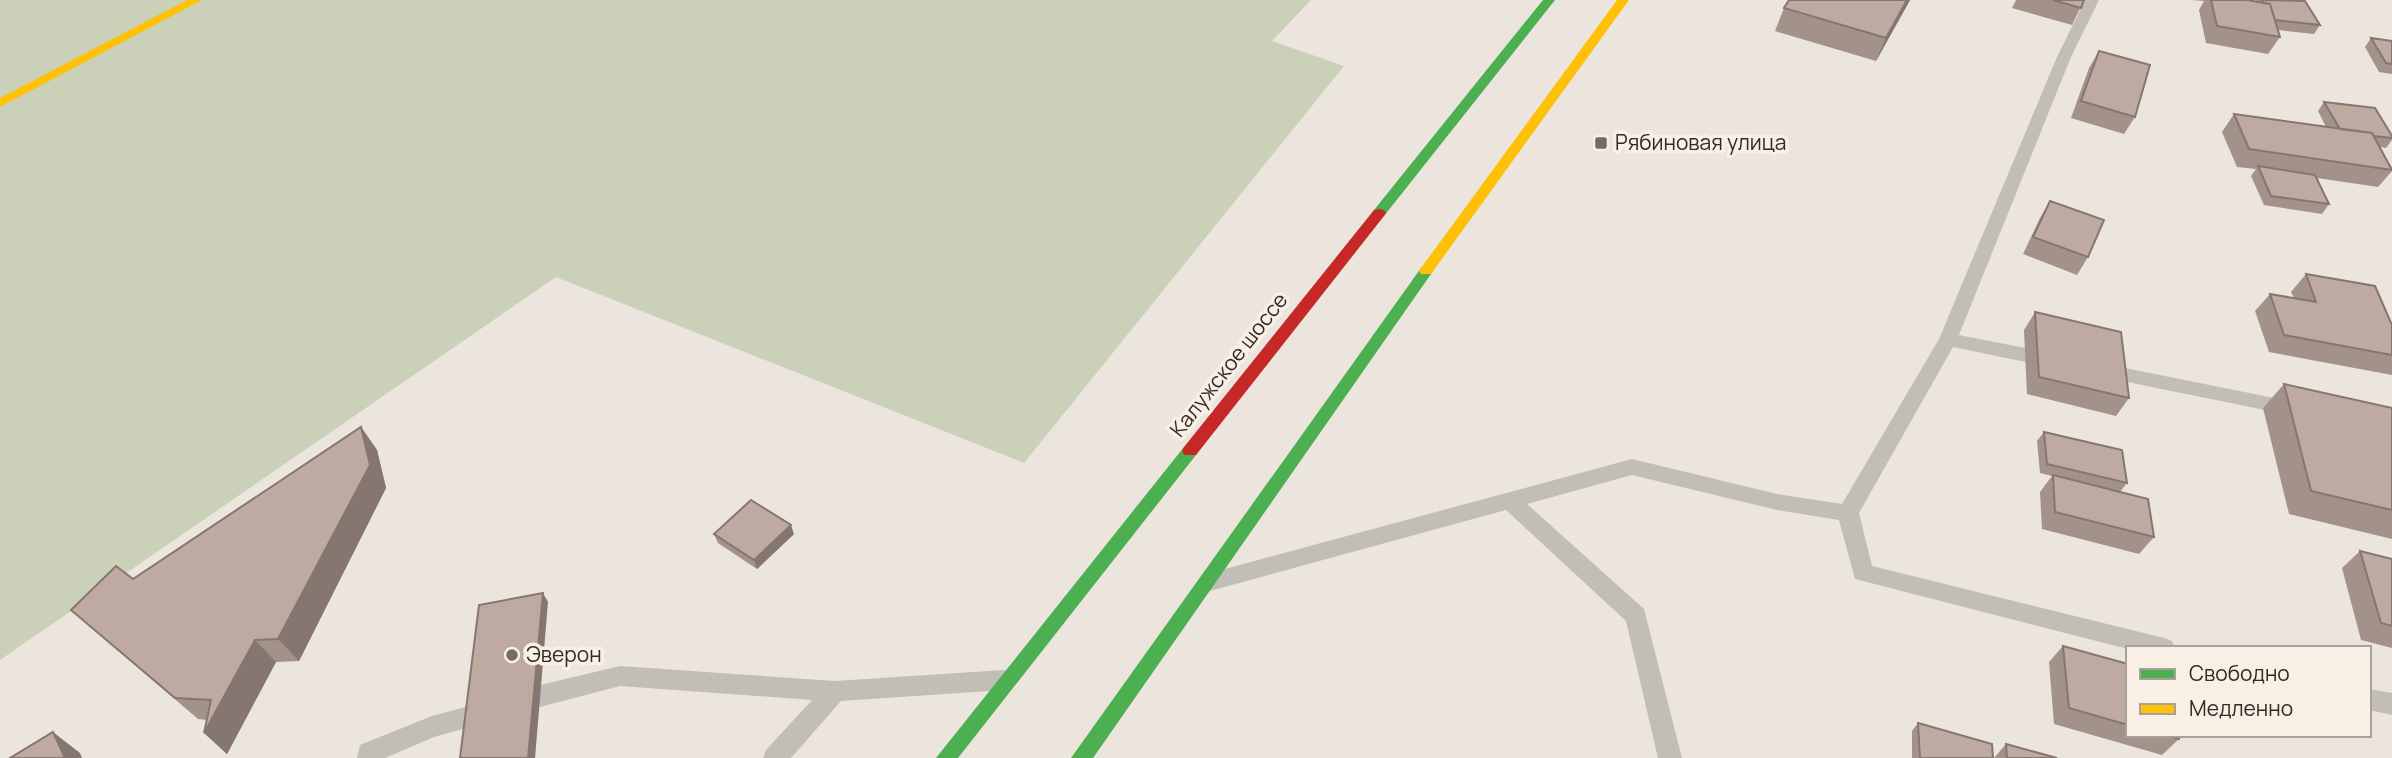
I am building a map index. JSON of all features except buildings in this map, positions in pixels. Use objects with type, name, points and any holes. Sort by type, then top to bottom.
[{"type":"main road","points":[[0,103],[196,0]]},
{"type":"main road","name":"Калужское шоссе","points":[[946,758],[1549,0]]},
{"type":"main road","points":[[1081,758],[1516,143],[1623,0]]},
{"type":"lane","points":[[2092,0],[2064,57],[1948,339],[1849,513],[1863,573],[2156,646]]},
{"type":"lane","points":[[1948,339],[2311,412]]},
{"type":"lane","points":[[1205,583],[1632,467],[1777,502],[1849,513]]},
{"type":"lane","points":[[1510,501],[1636,616],[1670,758]]},
{"type":"lane","points":[[540,696],[620,677],[835,691],[1008,679]]},
{"type":"lane","points":[[775,758],[835,691]]},
{"type":"lane","points":[[2371,699],[2392,704]]},
{"type":"lane","points":[[369,758],[369,753],[406,738],[473,716]]},
{"type":"green space","points":[[0,0],[1311,0],[1272,41],[1344,66],[1024,463],[556,277],[0,660]]},
{"type":"traffic: fast","points":[[1379,213],[1549,0]]},
{"type":"traffic: fast","points":[[1081,758],[1426,271]]},
{"type":"traffic: fast","points":[[946,758],[1190,451]]},
{"type":"traffic: slow","points":[[0,103],[196,0]]},
{"type":"traffic: slow","points":[[1426,271],[1623,0]]},
{"type":"traffic: jam","points":[[1190,451],[1379,213]]},
{"type":"place","name":"Рябиновая улица","points":[[1601,143]]},
{"type":"place","name":"Эверон","points":[[512,655]]}]
